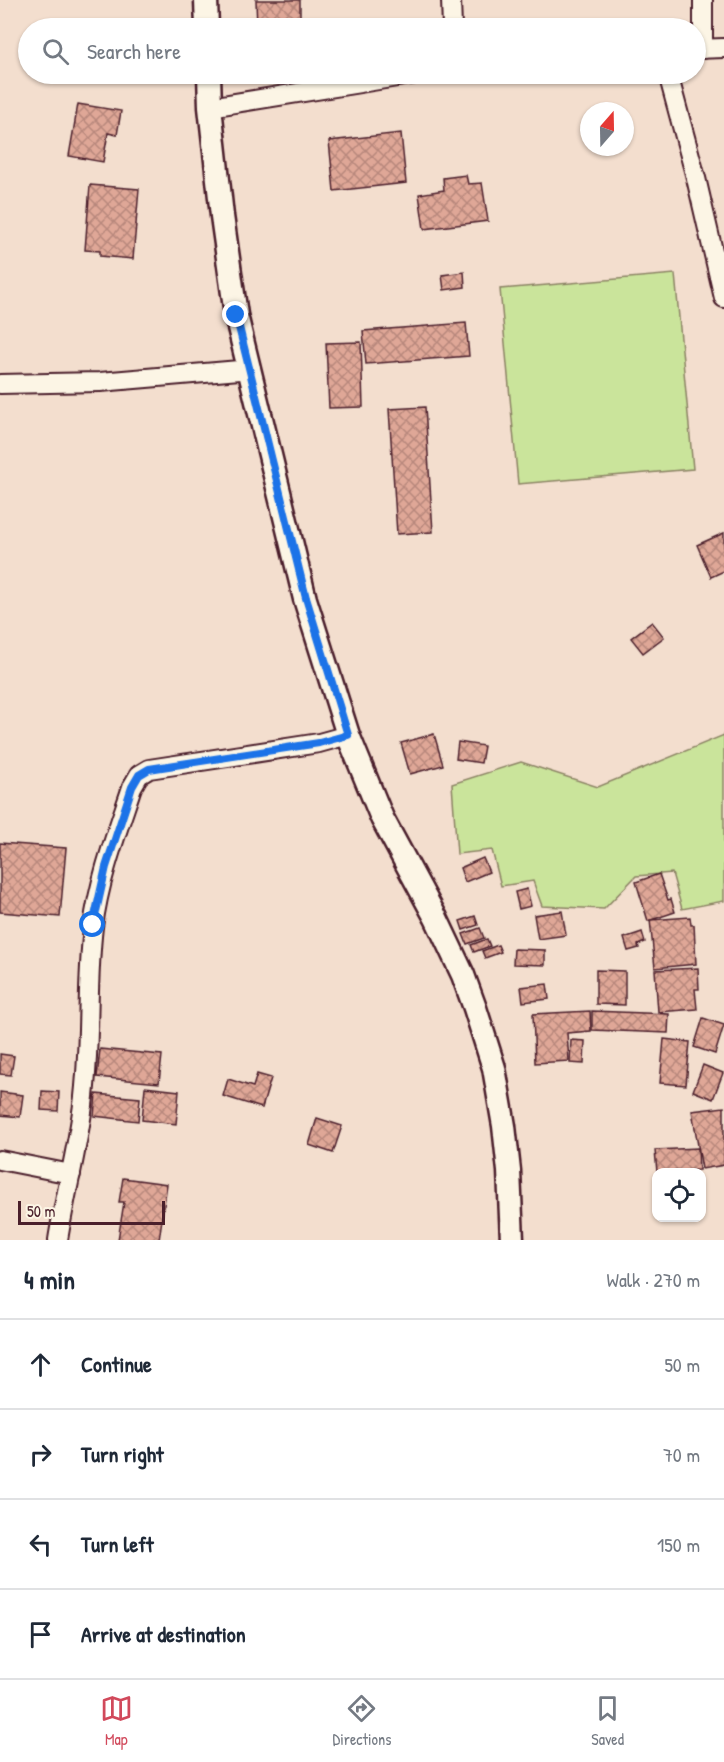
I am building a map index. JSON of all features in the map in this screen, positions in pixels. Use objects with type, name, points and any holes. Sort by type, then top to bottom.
[{"type":"street","points":[[206,0],[207,18]]},
{"type":"street","points":[[451,0],[452,18]]},
{"type":"street","points":[[702,18],[703,0]]},
{"type":"street","points":[[706,49],[724,48]]},
{"type":"street","points":[[209,84],[222,216],[236,315],[306,598],[348,735],[382,818],[436,918],[463,975],[475,1008],[494,1068],[504,1126],[509,1171],[512,1240]]},
{"type":"street","points":[[210,106],[352,84]]},
{"type":"street","points":[[671,84],[696,178],[724,298]]},
{"type":"street","points":[[0,384],[100,382],[251,369]]},
{"type":"street","points":[[58,1240],[83,1105],[89,1034],[89,972],[93,925],[106,867],[132,787],[139,775],[149,769],[310,745],[348,735]]},
{"type":"street","points":[[0,1160],[71,1174]]},
{"type":"green space","points":[[675,274],[693,469],[518,484],[500,289]]},
{"type":"green space","points":[[724,735],[724,901],[682,909],[672,873],[636,876],[604,909],[542,906],[533,881],[501,886],[492,850],[457,854],[452,784],[521,762],[598,787]]},
{"type":"building","points":[[256,0],[300,0],[300,18],[257,18]]},
{"type":"building","points":[[78,104],[121,111],[117,135],[108,133],[103,162],[69,156]]},
{"type":"building","points":[[401,133],[406,183],[334,191],[329,141]]},
{"type":"building","points":[[466,175],[468,184],[482,183],[488,221],[424,229],[419,194],[444,190],[443,178]]},
{"type":"building","points":[[90,185],[139,189],[133,259],[100,256],[100,251],[85,250]]},
{"type":"building","points":[[464,272],[465,287],[444,290],[442,275]]},
{"type":"building","points":[[466,323],[469,356],[366,364],[363,331]]},
{"type":"building","points":[[361,342],[363,407],[329,408],[326,343]]},
{"type":"building","points":[[425,407],[433,532],[397,534],[389,409]]},
{"type":"building","points":[[724,533],[724,571],[711,577],[697,545]]},
{"type":"building","points":[[652,622],[664,637],[643,653],[631,638]]},
{"type":"building","points":[[434,734],[443,765],[410,774],[401,743]]},
{"type":"building","points":[[458,742],[484,746],[481,763],[456,759]]},
{"type":"building","points":[[0,843],[66,848],[60,917],[0,912]]},
{"type":"building","points":[[483,858],[489,872],[465,882],[460,868]]},
{"type":"building","points":[[659,874],[675,912],[648,921],[636,882]]},
{"type":"building","points":[[527,889],[531,906],[519,909],[515,892]]},
{"type":"building","points":[[562,911],[566,935],[538,939],[534,915]]},
{"type":"building","points":[[475,916],[478,925],[463,930],[460,921]]},
{"type":"building","points":[[690,917],[691,925],[694,925],[696,964],[655,968],[650,920]]},
{"type":"building","points":[[480,928],[484,938],[467,944],[463,934]]},
{"type":"building","points":[[642,932],[645,942],[638,945],[639,948],[628,951],[624,938]]},
{"type":"building","points":[[487,939],[490,946],[474,952],[471,945]]},
{"type":"building","points":[[498,945],[501,952],[485,958],[482,951]]},
{"type":"building","points":[[514,949],[545,950],[545,965],[513,964]]},
{"type":"building","points":[[698,968],[699,989],[695,989],[697,1009],[658,1012],[655,970]]},
{"type":"building","points":[[596,970],[625,971],[625,1005],[596,1004]]},
{"type":"building","points":[[547,984],[549,999],[523,1002],[521,987]]},
{"type":"building","points":[[590,1011],[591,1031],[567,1033],[569,1061],[535,1063],[533,1014]]},
{"type":"building","points":[[592,1011],[669,1014],[668,1033],[592,1030]]},
{"type":"building","points":[[703,1018],[724,1025],[715,1054],[694,1047]]},
{"type":"building","points":[[664,1039],[690,1042],[686,1085],[660,1083]]},
{"type":"building","points":[[571,1040],[585,1041],[584,1064],[570,1063]]},
{"type":"building","points":[[100,1049],[162,1055],[159,1083],[97,1077]]},
{"type":"building","points":[[0,1054],[14,1056],[11,1075],[0,1074]]},
{"type":"building","points":[[703,1065],[723,1073],[713,1099],[693,1091]]},
{"type":"building","points":[[257,1074],[271,1078],[262,1108],[223,1096],[228,1079],[253,1087]]},
{"type":"building","points":[[145,1087],[179,1091],[176,1124],[142,1120]]},
{"type":"building","points":[[42,1091],[59,1092],[58,1111],[41,1110]]},
{"type":"building","points":[[0,1092],[23,1095],[20,1117],[0,1115]]},
{"type":"building","points":[[96,1094],[140,1098],[138,1121],[94,1116]]},
{"type":"building","points":[[724,1107],[724,1165],[702,1168],[692,1111]]},
{"type":"building","points":[[317,1118],[342,1126],[333,1153],[309,1145]]},
{"type":"building","points":[[698,1148],[699,1168],[657,1168],[655,1150]]},
{"type":"building","points":[[123,1178],[167,1184],[159,1240],[118,1240],[124,1202],[119,1202]]},
{"type":"route","points":[[93,925],[106,867],[132,787],[139,775],[149,769],[319,743],[348,735],[306,598],[236,315]]}]
